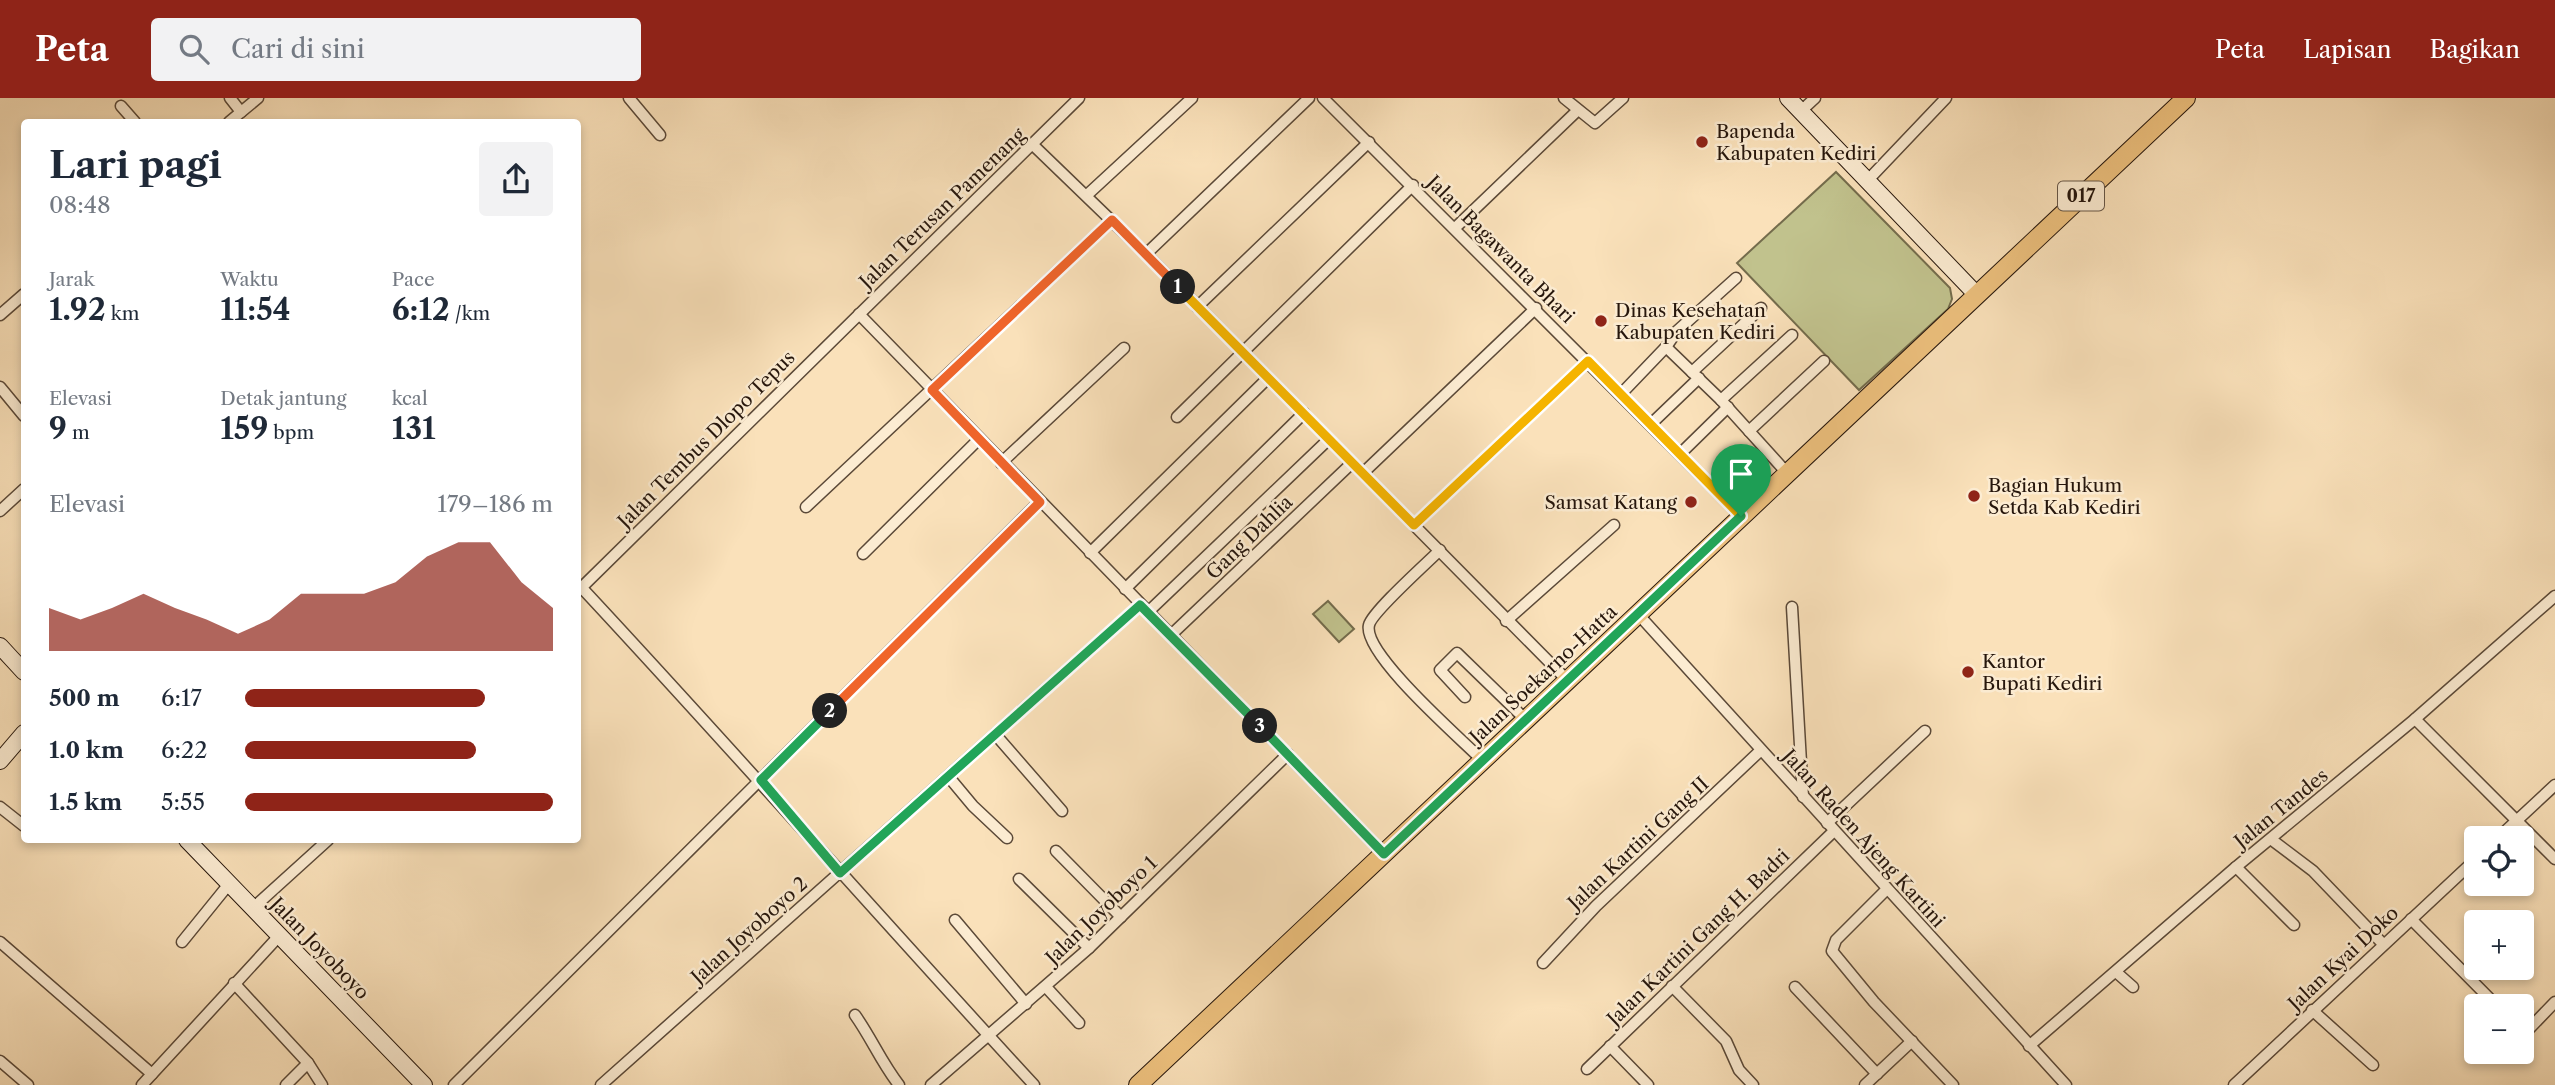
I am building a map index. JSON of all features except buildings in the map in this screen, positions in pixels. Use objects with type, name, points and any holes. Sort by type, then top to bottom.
[{"type":"main road","points":[[1788,98],[1976,294]]},
{"type":"main road","name":"017","points":[[1976,294],[2186,98]]},
{"type":"main road","name":"Jalan Soekarno-Hatta","points":[[1138,1085],[1976,294]]},
{"type":"main road","points":[[0,646],[21,669]]},
{"type":"main road","points":[[0,761],[21,736]]},
{"type":"main road","name":"Jalan Joyoboyo","points":[[190,843],[424,1085]]},
{"type":"street","points":[[230,98],[241,112]]},
{"type":"street","points":[[233,119],[258,98]]},
{"type":"street","points":[[629,98],[660,135]]},
{"type":"street","name":"Jalan Terusan Pamenang","points":[[859,314],[1079,98]]},
{"type":"street","points":[[1087,195],[1192,98]]},
{"type":"street","points":[[1146,254],[1309,98]]},
{"type":"street","name":"Jalan Bagawanta Bhari","points":[[1323,98],[1413,185],[1741,516]]},
{"type":"street","points":[[1564,98],[1595,123],[1623,98]]},
{"type":"street","points":[[1801,111],[1815,98]]},
{"type":"street","points":[[1868,180],[1946,98]]},
{"type":"street","points":[[121,106],[132,119]]},
{"type":"street","points":[[1455,228],[1577,111]]},
{"type":"street","points":[[1197,307],[1369,142]]},
{"type":"street","points":[[1032,144],[1146,254],[1567,680]]},
{"type":"street","points":[[1177,417],[1413,185]]},
{"type":"street","points":[[806,507],[1112,220]]},
{"type":"street","points":[[1621,394],[1666,347],[1677,331],[1736,278]]},
{"type":"street","points":[[0,315],[21,297]]},
{"type":"street","points":[[1363,474],[1536,308]]},
{"type":"street","points":[[1651,424],[1761,308]]},
{"type":"street","points":[[859,314],[1384,854]]},
{"type":"street","name":"Jalan Tembus Dlopo Tepus","points":[[581,588],[859,314]]},
{"type":"street","points":[[1680,454],[1724,404],[1792,335]]},
{"type":"street","points":[[1666,347],[1724,404],[1787,473]]},
{"type":"street","points":[[1001,463],[1124,348]]},
{"type":"street","points":[[1414,525],[1588,361]]},
{"type":"street","points":[[1749,431],[1824,361]]},
{"type":"street","points":[[1090,553],[1268,377]]},
{"type":"street","points":[[0,387],[21,412]]},
{"type":"street","points":[[1125,589],[1304,413]]},
{"type":"street","points":[[863,554],[979,439]]},
{"type":"street","name":"Jalan Joyoboyo 2","points":[[605,1084],[995,734],[1144,609],[1329,439]]},
{"type":"street","name":"Gang Dahlia","points":[[1171,635],[1352,463]]},
{"type":"street","points":[[0,511],[21,492]]},
{"type":"street","points":[[454,1085],[1040,502]]},
{"type":"street","points":[[1506,621],[1614,526]]},
{"type":"street","points":[[1440,550],[1371,620],[1369,636],[1384,663],[1482,759]]},
{"type":"street","points":[[581,590],[761,780],[840,873],[1034,1085]]},
{"type":"street","name":"Jalan Tandes","points":[[2029,1046],[2236,867],[2272,841],[2415,719],[2555,596]]},
{"type":"street","points":[[1792,607],[1803,797]]},
{"type":"street","name":"Jalan Raden Ajeng Kartini","points":[[1638,614],[2066,1085]]},
{"type":"street","points":[[1465,696],[1440,670],[1457,653],[1525,719]]},
{"type":"street","points":[[2415,719],[2555,859]]},
{"type":"street","name":"Jalan Kartini Gang H. Badri","points":[[1587,1069],[1925,731]]},
{"type":"street","points":[[995,734],[1062,811]]},
{"type":"street","name":"Jalan Kartini Gang II","points":[[1543,963],[1587,915],[1760,751]]},
{"type":"street","name":"Jalan Joyoboyo 1","points":[[931,1085],[1089,948],[1287,754]]},
{"type":"street","points":[[948,776],[972,806],[1007,838]]},
{"type":"street","points":[[2511,826],[2555,785]]},
{"type":"street","points":[[0,807],[21,824]]},
{"type":"street","points":[[2272,841],[2312,871],[2383,944]]},
{"type":"street","points":[[253,908],[325,843]]},
{"type":"street","points":[[1056,851],[1121,918]]},
{"type":"street","points":[[2236,867],[2294,925]]},
{"type":"street","name":"Jalan Kyai Doko","points":[[2240,1083],[2312,1010],[2464,870]]},
{"type":"street","points":[[1019,879],[1089,948]]},
{"type":"street","points":[[182,942],[229,884]]},
{"type":"street","points":[[1887,889],[1831,947],[1874,1002],[1952,1085]]},
{"type":"street","points":[[2412,919],[2485,994]]},
{"type":"street","points":[[955,920],[1026,1004]]},
{"type":"street","points":[[142,1085],[279,936]]},
{"type":"street","points":[[0,942],[37,977],[152,1074]]},
{"type":"street","points":[[2116,972],[2133,986]]},
{"type":"street","points":[[234,983],[308,1063],[322,1085]]},
{"type":"street","points":[[1046,986],[1079,1023]]},
{"type":"street","points":[[1672,986],[1726,1041],[1739,1070],[1754,1085]]},
{"type":"street","points":[[1795,987],[1877,1074]]},
{"type":"street","points":[[2534,1024],[2555,1002]]},
{"type":"street","points":[[2312,1010],[2373,1065]]},
{"type":"street","points":[[855,1015],[877,1046],[879,1059],[899,1085]]},
{"type":"street","points":[[1865,1085],[1912,1041]]},
{"type":"street","points":[[1610,1046],[1648,1085]]},
{"type":"street","points":[[0,1061],[28,1085]]},
{"type":"street","points":[[286,1085],[308,1063]]},
{"type":"green space","points":[[1836,172],[1950,288],[1952,299],[1948,309],[1859,390],[1737,263]]},
{"type":"green space","points":[[1328,601],[1354,629],[1339,642],[1313,614]]},
{"type":"place","name":"Bapenda Kabupaten Kediri","points":[[1702,142]]},
{"type":"place","name":"Dinas Kesehatan Kabupaten Kediri","points":[[1601,321]]},
{"type":"place","name":"Bagian Hukum Setda Kab Kediri","points":[[1974,496]]},
{"type":"place","name":"Samsat Katang","points":[[1691,502]]},
{"type":"place","name":"Kantor Bupati Kediri","points":[[1968,672]]},
{"type":"route","points":[[1112,220],[1414,525],[1588,361],[1741,516],[1384,854],[1140,605],[840,873],[761,780],[1040,502],[932,390],[1112,220]]}]
